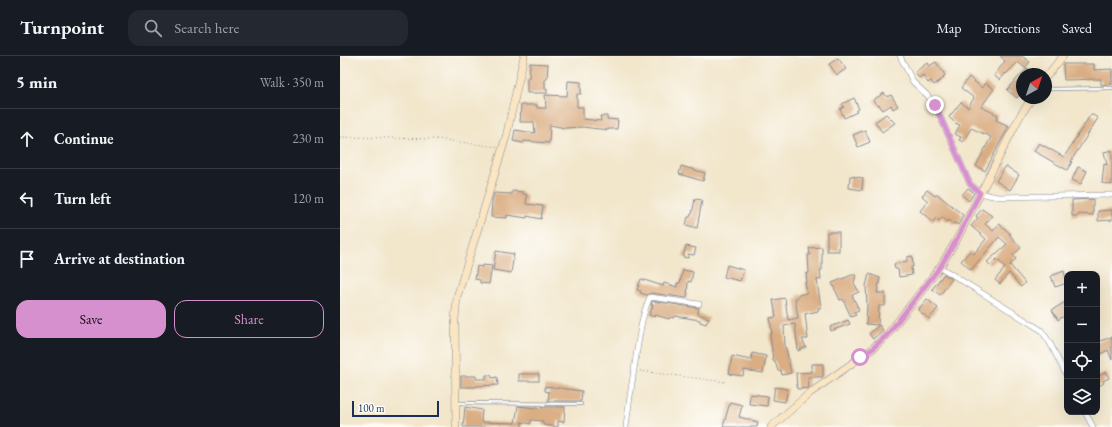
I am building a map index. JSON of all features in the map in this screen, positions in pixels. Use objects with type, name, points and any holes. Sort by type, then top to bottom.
[{"type":"street","points":[[456,427],[455,319],[457,297],[503,148],[514,106],[524,56]]},
{"type":"street","points":[[900,56],[913,82],[935,105],[970,184],[980,193],[997,197],[1112,195]]},
{"type":"street","points":[[1052,69],[1062,56]]},
{"type":"street","points":[[771,427],[810,393],[880,342],[940,267],[957,239],[1020,116],[1028,104]]},
{"type":"street","points":[[940,267],[1041,330],[1050,343],[1064,371]]},
{"type":"street","points":[[626,427],[641,322],[645,307],[650,297],[699,304]]},
{"type":"street","points":[[1086,415],[1092,426]]},
{"type":"lane","points":[[1052,89],[1112,88]]},
{"type":"lane","points":[[456,403],[581,404]]},
{"type":"path","points":[[340,137],[437,139],[503,148]]},
{"type":"path","points":[[633,370],[725,382]]},
{"type":"building","points":[[1000,56],[1022,56],[1030,62],[1025,68],[1018,62],[1006,74],[1005,73],[1000,80],[994,76],[1005,61]]},
{"type":"building","points":[[838,58],[846,69],[837,75],[829,64]]},
{"type":"building","points":[[936,62],[945,75],[943,77],[944,78],[934,85],[931,81],[928,83],[923,75],[919,78],[915,72],[927,63],[929,66]]},
{"type":"building","points":[[530,63],[548,64],[547,79],[545,79],[545,89],[547,89],[547,93],[527,93],[527,78],[529,78]]},
{"type":"building","points":[[1063,64],[1094,64],[1094,70],[1112,69],[1112,84],[1101,85],[1101,79],[1064,80]]},
{"type":"building","points":[[969,77],[982,88],[985,83],[994,89],[981,107],[998,115],[996,120],[1009,126],[985,171],[976,166],[991,137],[971,128],[963,142],[959,140],[961,137],[955,134],[960,125],[955,123],[949,117],[961,102],[968,108],[974,98],[961,88]]},
{"type":"building","points":[[1016,80],[1016,97],[1007,90]]},
{"type":"building","points":[[568,81],[581,82],[581,94],[577,94],[577,107],[583,107],[583,119],[601,121],[600,116],[607,116],[607,119],[618,120],[617,129],[608,130],[582,127],[565,128],[550,125],[549,143],[524,141],[523,143],[513,141],[515,130],[535,133],[534,122],[520,122],[521,105],[537,105],[537,108],[546,108],[545,95],[567,96]]},
{"type":"building","points":[[884,93],[887,97],[891,95],[898,106],[893,109],[891,105],[883,110],[879,105],[877,106],[873,100]]},
{"type":"building","points":[[854,98],[859,109],[856,111],[857,112],[844,118],[840,109],[844,107],[842,104]]},
{"type":"building","points":[[886,114],[895,123],[882,132],[875,122]]},
{"type":"building","points":[[1091,114],[1098,118],[1067,170],[1034,151],[1039,143],[1064,157]]},
{"type":"building","points":[[865,130],[870,142],[858,147],[853,135]]},
{"type":"building","points":[[1112,150],[1112,185],[1102,183],[1104,164],[1107,165],[1104,152]]},
{"type":"building","points":[[681,166],[705,173],[703,181],[679,174]]},
{"type":"building","points":[[1006,166],[1019,175],[1010,190],[996,181]]},
{"type":"building","points":[[1078,167],[1087,171],[1081,184],[1072,180]]},
{"type":"building","points":[[850,176],[863,178],[862,190],[849,188]]},
{"type":"building","points":[[968,188],[974,193],[969,201],[962,195]]},
{"type":"building","points":[[927,190],[935,196],[937,194],[963,215],[958,225],[949,220],[948,222],[942,217],[939,221],[936,218],[933,222],[920,211],[928,201],[922,196]]},
{"type":"building","points":[[512,191],[523,192],[523,194],[527,195],[526,204],[543,206],[541,219],[527,216],[527,218],[507,215],[507,218],[491,217],[494,193],[512,194]]},
{"type":"building","points":[[695,199],[702,200],[697,228],[686,225],[688,217],[692,214]]},
{"type":"building","points":[[1093,199],[1093,215],[1078,214],[1078,216],[1072,216],[1072,200]]},
{"type":"building","points":[[982,209],[992,216],[985,224],[993,231],[999,224],[1011,234],[1009,234],[1021,248],[1013,255],[1016,259],[1010,265],[1025,283],[1021,287],[1009,273],[1000,284],[995,280],[1005,268],[997,259],[990,265],[987,262],[1007,244],[999,237],[971,270],[961,261],[970,251],[974,254],[986,239],[971,226],[978,218],[976,216]]},
{"type":"building","points":[[1112,210],[1112,220],[1098,221],[1098,211]]},
{"type":"building","points":[[827,232],[839,232],[839,251],[827,251]]},
{"type":"building","points":[[686,246],[696,248],[694,255],[688,254],[688,258],[683,257]]},
{"type":"building","points":[[822,247],[822,270],[820,270],[821,279],[817,280],[821,308],[818,308],[818,311],[805,314],[808,339],[802,339],[806,347],[798,351],[795,324],[784,326],[785,348],[791,373],[782,375],[781,370],[778,371],[775,361],[773,361],[770,318],[776,317],[773,300],[785,298],[788,320],[798,318],[795,298],[798,298],[798,295],[807,293],[805,282],[807,282],[806,274],[809,273],[809,248]]},
{"type":"building","points":[[496,251],[514,254],[511,273],[493,270]]},
{"type":"building","points":[[912,256],[912,275],[899,277],[898,269],[895,269],[894,264],[907,261],[907,257]]},
{"type":"building","points":[[482,265],[492,266],[489,284],[480,283],[480,280],[475,279],[477,266],[482,267]]},
{"type":"building","points":[[727,265],[744,270],[740,281],[724,277]]},
{"type":"building","points":[[683,270],[693,272],[691,282],[688,281],[687,298],[651,293],[647,295],[640,293],[641,291],[637,290],[641,279],[663,286],[664,283],[677,287],[677,283],[680,283]]},
{"type":"building","points":[[1064,271],[1064,284],[1055,287],[1051,276]]},
{"type":"building","points":[[869,274],[880,278],[877,293],[885,293],[885,306],[879,306],[878,325],[866,324],[866,286]]},
{"type":"building","points":[[944,274],[952,279],[940,295],[932,289]]},
{"type":"building","points":[[852,275],[856,275],[854,283],[859,292],[852,295],[859,310],[854,312],[856,315],[851,317],[843,299],[840,300],[832,283]]},
{"type":"building","points":[[927,299],[938,308],[929,319],[918,310]]},
{"type":"building","points":[[652,301],[699,308],[698,314],[709,318],[706,324],[700,322],[700,320],[675,316],[674,318],[670,317],[669,319],[655,315],[655,317],[649,315],[653,305],[651,305]]},
{"type":"building","points":[[1064,303],[1064,316],[1058,320],[1052,310]]},
{"type":"building","points":[[848,320],[850,324],[831,331],[830,327]]},
{"type":"building","points":[[879,325],[883,330],[873,339],[869,334]]},
{"type":"building","points":[[1112,337],[1112,360],[1108,350],[1100,354],[1100,341]]},
{"type":"building","points":[[752,353],[766,356],[763,373],[744,370],[743,376],[729,374],[732,356],[751,360]]},
{"type":"building","points":[[812,364],[823,364],[823,377],[808,377],[809,388],[797,389],[796,373],[812,372]]},
{"type":"building","points":[[1106,372],[1109,378],[1103,381],[1104,383],[1100,385],[1100,379],[1100,375]]},
{"type":"building","points":[[519,374],[539,374],[539,381],[519,381]]},
{"type":"building","points":[[486,375],[491,375],[492,378],[497,377],[498,385],[461,387],[461,376],[476,376],[476,379],[486,379]]},
{"type":"building","points":[[545,386],[582,391],[581,401],[548,401],[549,392],[545,391]]},
{"type":"building","points":[[775,387],[788,389],[785,402],[773,400]]},
{"type":"building","points":[[750,394],[768,396],[767,406],[749,404]]},
{"type":"building","points":[[730,402],[742,405],[739,417],[758,422],[757,427],[723,427]]},
{"type":"building","points":[[518,406],[535,408],[565,407],[564,422],[558,421],[558,427],[543,425],[543,421],[531,420],[531,424],[521,422],[522,427],[463,427],[465,407],[482,410],[481,422],[515,423]]},
{"type":"route","points":[[860,357],[871,350],[888,334],[940,267],[957,239],[980,193],[970,184],[935,105]]}]
